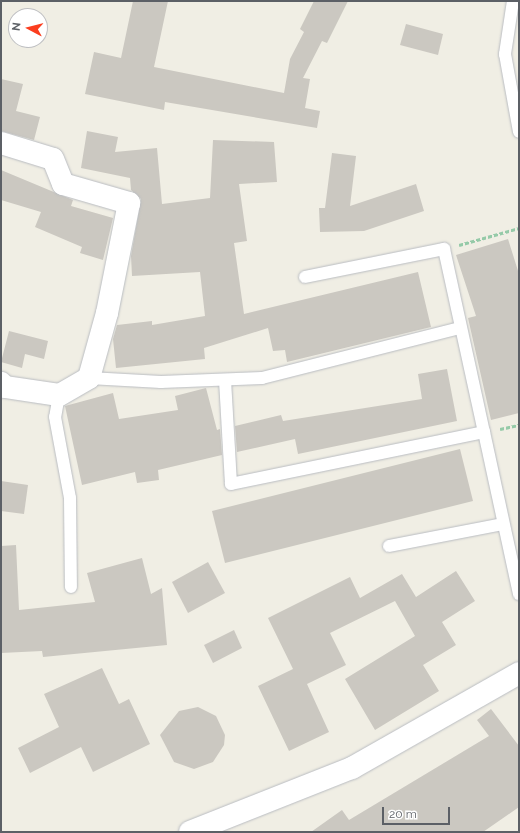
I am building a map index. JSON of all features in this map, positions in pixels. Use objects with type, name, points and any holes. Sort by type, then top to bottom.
[{"type":"street","points":[[1,143],[53,159],[63,184],[130,203],[107,313],[89,378],[59,395],[5,387],[1,383]]},
{"type":"street","points":[[190,832],[352,768],[519,673]]},
{"type":"lane","points":[[514,1],[505,54],[519,132]]},
{"type":"lane","points":[[305,277],[444,249],[459,328],[484,432],[519,594]]},
{"type":"lane","points":[[89,378],[161,382],[262,378],[459,328]]},
{"type":"lane","points":[[225,380],[232,484],[484,432]]},
{"type":"lane","points":[[59,395],[55,417],[70,498],[70,587]]},
{"type":"lane","points":[[389,546],[503,524]]},
{"type":"path","points":[[444,249],[519,228]]},
{"type":"building","points":[[133,1],[168,1],[154,67],[284,93],[290,59],[304,32],[300,29],[314,1],[348,1],[327,43],[322,41],[303,78],[310,79],[305,108],[320,111],[317,128],[165,102],[164,110],[85,94],[94,52],[121,58]]},
{"type":"building","points":[[406,24],[443,34],[438,55],[400,45]]},
{"type":"building","points":[[1,79],[23,84],[16,111],[40,117],[34,140],[1,131]]},
{"type":"building","points":[[87,131],[118,137],[115,152],[157,148],[162,204],[210,198],[213,140],[274,142],[277,182],[239,184],[247,241],[234,243],[244,314],[418,272],[431,327],[287,362],[285,350],[273,351],[268,328],[204,348],[205,359],[116,368],[113,339],[117,325],[152,321],[152,325],[205,316],[200,272],[132,276],[131,256],[141,199],[131,190],[130,178],[81,168]]},
{"type":"building","points":[[332,153],[356,156],[350,206],[416,184],[424,211],[364,231],[320,232],[319,208],[325,208]]},
{"type":"building","points":[[1,170],[73,200],[71,206],[113,218],[103,260],[80,253],[82,247],[35,227],[41,212],[1,200]]},
{"type":"building","points":[[508,239],[519,274],[519,413],[491,420],[468,318],[476,316],[456,255]]},
{"type":"building","points":[[9,331],[48,341],[44,359],[25,354],[22,368],[1,362]]},
{"type":"building","points":[[447,369],[457,421],[298,454],[295,439],[237,452],[235,426],[281,415],[283,421],[422,399],[418,374]]},
{"type":"building","points":[[206,388],[217,430],[220,429],[222,455],[158,470],[159,480],[137,483],[135,472],[82,485],[65,406],[113,393],[119,419],[178,410],[175,396]]},
{"type":"building","points":[[460,449],[473,501],[225,563],[212,511]]},
{"type":"building","points":[[1,481],[28,485],[24,514],[1,511]]},
{"type":"building","points":[[16,545],[19,610],[95,602],[87,573],[142,558],[151,594],[162,588],[167,645],[43,657],[42,651],[1,653],[1,546]]},
{"type":"building","points":[[208,562],[225,593],[188,613],[172,582]]},
{"type":"building","points":[[456,571],[475,601],[442,622],[456,645],[423,665],[439,691],[375,730],[345,679],[415,636],[395,601],[330,633],[346,665],[307,684],[329,732],[289,751],[258,686],[293,669],[268,618],[350,577],[360,598],[402,574],[416,597]]},
{"type":"building","points":[[234,630],[242,648],[213,663],[204,645]]},
{"type":"building","points":[[102,668],[119,704],[129,699],[150,744],[93,772],[81,747],[30,773],[18,748],[59,727],[44,694]]},
{"type":"building","points":[[198,707],[216,716],[225,735],[224,745],[213,762],[194,769],[174,762],[160,735],[179,711]]},
{"type":"building","points":[[491,709],[519,746],[519,807],[483,832],[311,832],[342,810],[349,820],[489,736],[477,720]]}]
